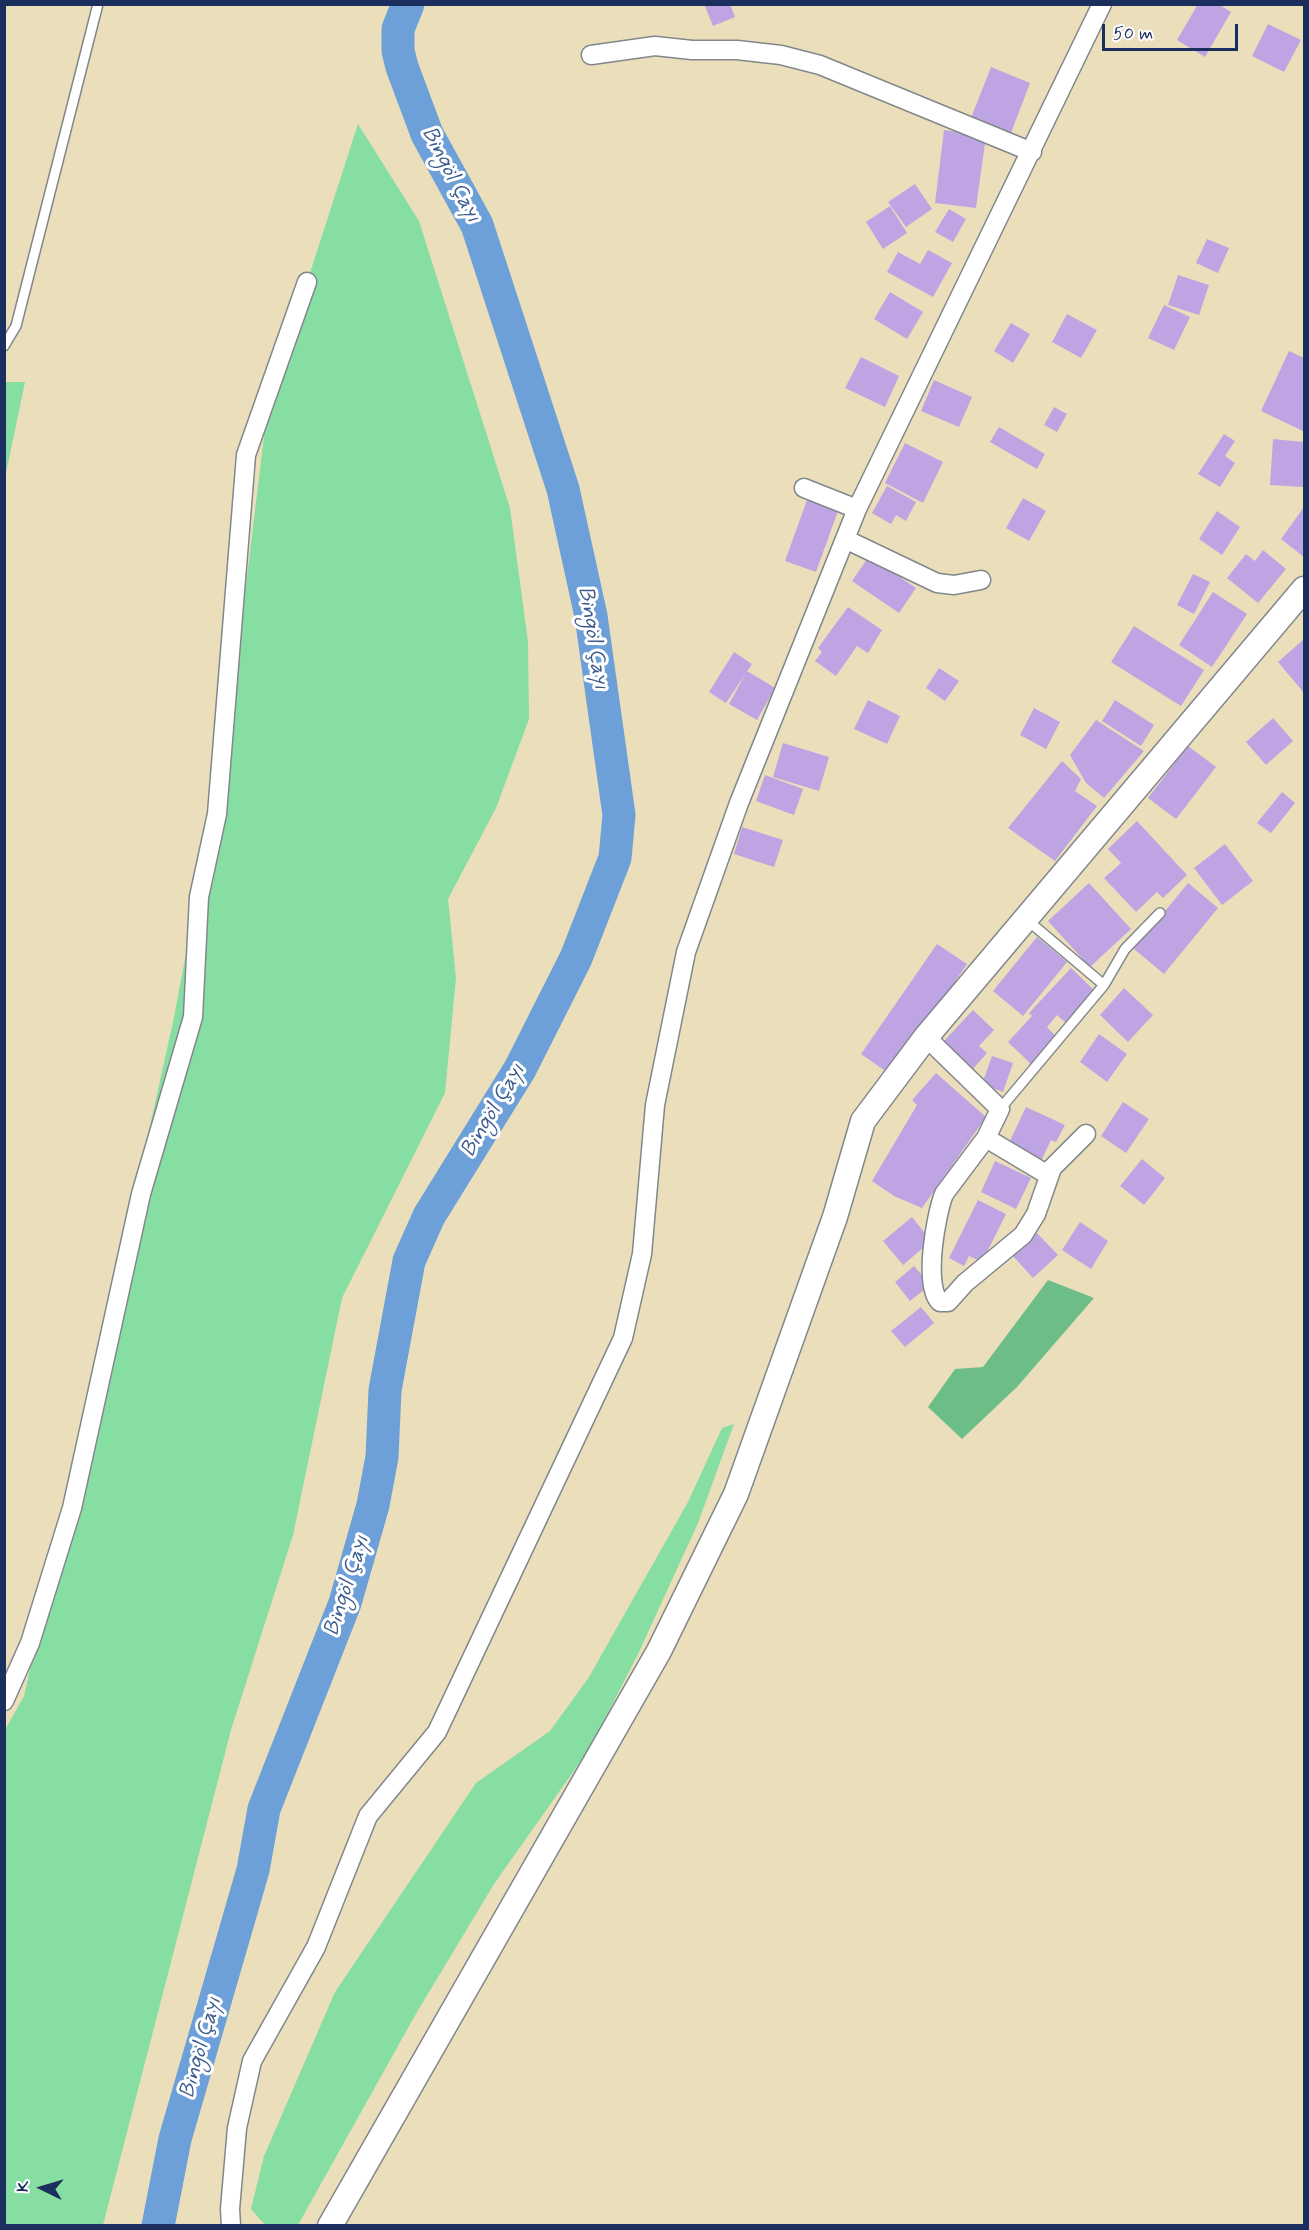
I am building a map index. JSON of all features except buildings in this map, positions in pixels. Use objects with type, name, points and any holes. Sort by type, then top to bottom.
[{"type":"main road","points":[[330,2226],[659,1651],[736,1494],[835,1216],[863,1121],[926,1037],[1305,589]]},
{"type":"street","points":[[231,2226],[230,2209],[237,2128],[252,2061],[316,1947],[368,1816],[437,1732],[622,1338],[642,1254],[655,1105],[686,952],[739,803],[857,508],[1102,4]]},
{"type":"street","points":[[591,55],[655,46],[692,50],[737,50],[781,55],[820,65],[1032,152]]},
{"type":"street","points":[[4,1701],[30,1643],[72,1508],[141,1194],[193,1017],[199,897],[217,814],[246,455],[307,282]]},
{"type":"street","points":[[804,488],[857,508]]},
{"type":"street","points":[[845,539],[937,584],[954,585],[981,580]]},
{"type":"street","points":[[926,1037],[1000,1109],[986,1138],[939,1204],[933,1234],[933,1277],[934,1295],[940,1302],[948,1302],[972,1277],[1023,1235],[1036,1215],[1048,1175],[1086,1134]]},
{"type":"street","points":[[986,1138],[1048,1175]]},
{"type":"lane","points":[[4,346],[16,326],[98,4]]},
{"type":"lane","points":[[1000,1109],[1104,985],[1125,949],[1160,913]]},
{"type":"lane","points":[[1026,919],[1104,985]]},
{"type":"green space","points":[[358,124],[419,221],[510,508],[528,642],[529,719],[496,808],[448,899],[456,978],[445,1093],[342,1298],[293,1535],[231,1730],[103,2225],[5,2226],[5,1730],[24,1696],[173,1022],[217,790],[236,668],[268,403]]},
{"type":"green space","points":[[4,382],[25,382],[5,478]]},
{"type":"green space","points":[[1048,1280],[1094,1298],[1017,1387],[962,1439],[928,1407],[955,1369],[983,1367]]},
{"type":"green space","points":[[734,1424],[698,1523],[639,1652],[590,1748],[494,1884],[417,2012],[298,2225],[265,2225],[251,2209],[264,2156],[335,1992],[476,1783],[550,1731],[589,1677],[688,1502],[722,1428]]},
{"type":"waterway","name":"Bingöl Çayı","points":[[158,2226],[175,2139],[253,1870],[264,1809],[345,1603],[373,1505],[382,1457],[385,1390],[409,1261],[429,1216],[520,1069],[576,958],[615,858],[619,815],[591,616],[563,489],[477,225],[427,134],[402,67],[398,51],[398,29],[408,4]]}]
